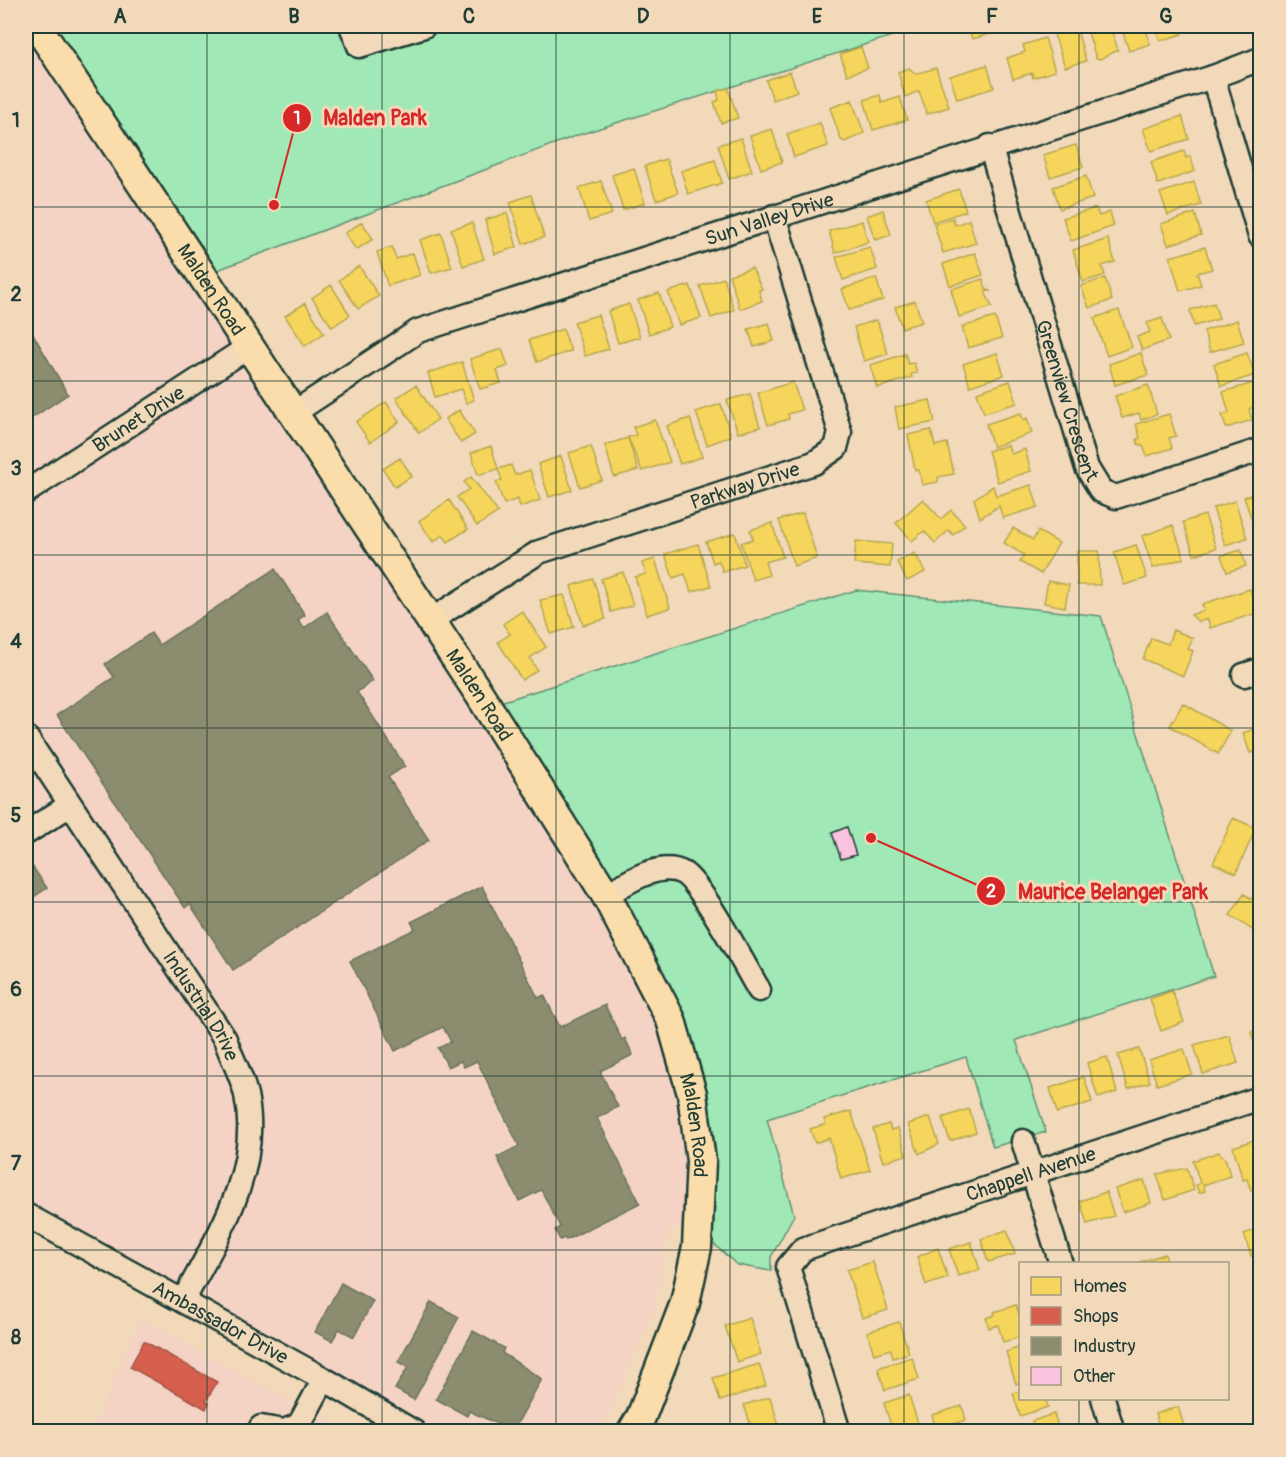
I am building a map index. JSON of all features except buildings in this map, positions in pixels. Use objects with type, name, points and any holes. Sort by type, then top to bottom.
[{"type":"main road","name":"Malden Road","points":[[37,26],[431,620],[606,895],[671,1020],[692,1095],[701,1161],[697,1247],[685,1302],[641,1417],[632,1431]]},
{"type":"street","points":[[351,26],[360,46],[424,26]]},
{"type":"street","name":"Sun Valley Drive","points":[[294,412],[418,331],[1260,59]]},
{"type":"street","points":[[1212,76],[1260,236]]},
{"type":"street","name":"Greenview Crescent","points":[[990,146],[1087,468],[1101,491],[1116,497],[1260,450]]},
{"type":"street","name":"Parkway Drive","points":[[431,620],[539,552],[814,463],[836,448],[840,432],[774,216]]},
{"type":"street","name":"Brunet Drive","points":[[26,492],[250,346]]},
{"type":"street","name":"Industrial Drive","points":[[26,737],[32,763],[70,805],[225,1039],[246,1094],[249,1129],[246,1163],[235,1205],[183,1301]]},
{"type":"street","points":[[26,833],[70,805]]},
{"type":"street","points":[[606,895],[640,874],[682,872],[691,879],[712,910],[759,990]]},
{"type":"street","name":"Chappell Avenue","points":[[839,1431],[788,1267],[803,1249],[1260,1098]]},
{"type":"street","points":[[1023,1141],[1061,1262]]},
{"type":"street","name":"Ambassador Drive","points":[[26,1215],[414,1431]]},
{"type":"street","points":[[259,1431],[261,1427],[284,1431],[302,1428],[324,1379]]},
{"type":"street","points":[[1104,1400],[1113,1431]]},
{"type":"shaded area","points":[[26,26],[488,706],[679,1046],[694,1226],[668,1230],[656,1302],[601,1431],[426,1431],[33,1229],[26,1242]]},
{"type":"shaded area","points":[[140,1319],[347,1431],[91,1432]]},
{"type":"green space","points":[[39,26],[924,26],[578,135],[204,275]]},
{"type":"green space","points":[[856,590],[1101,616],[1214,976],[1016,1040],[1046,1132],[993,1147],[966,1057],[767,1119],[794,1215],[771,1257],[771,1271],[737,1265],[694,1226],[679,1046],[488,706]]},
{"type":"place","name":"Malden Park","points":[[274,205]]},
{"type":"place","name":"Maurice Belanger Park","points":[[871,838]]}]
